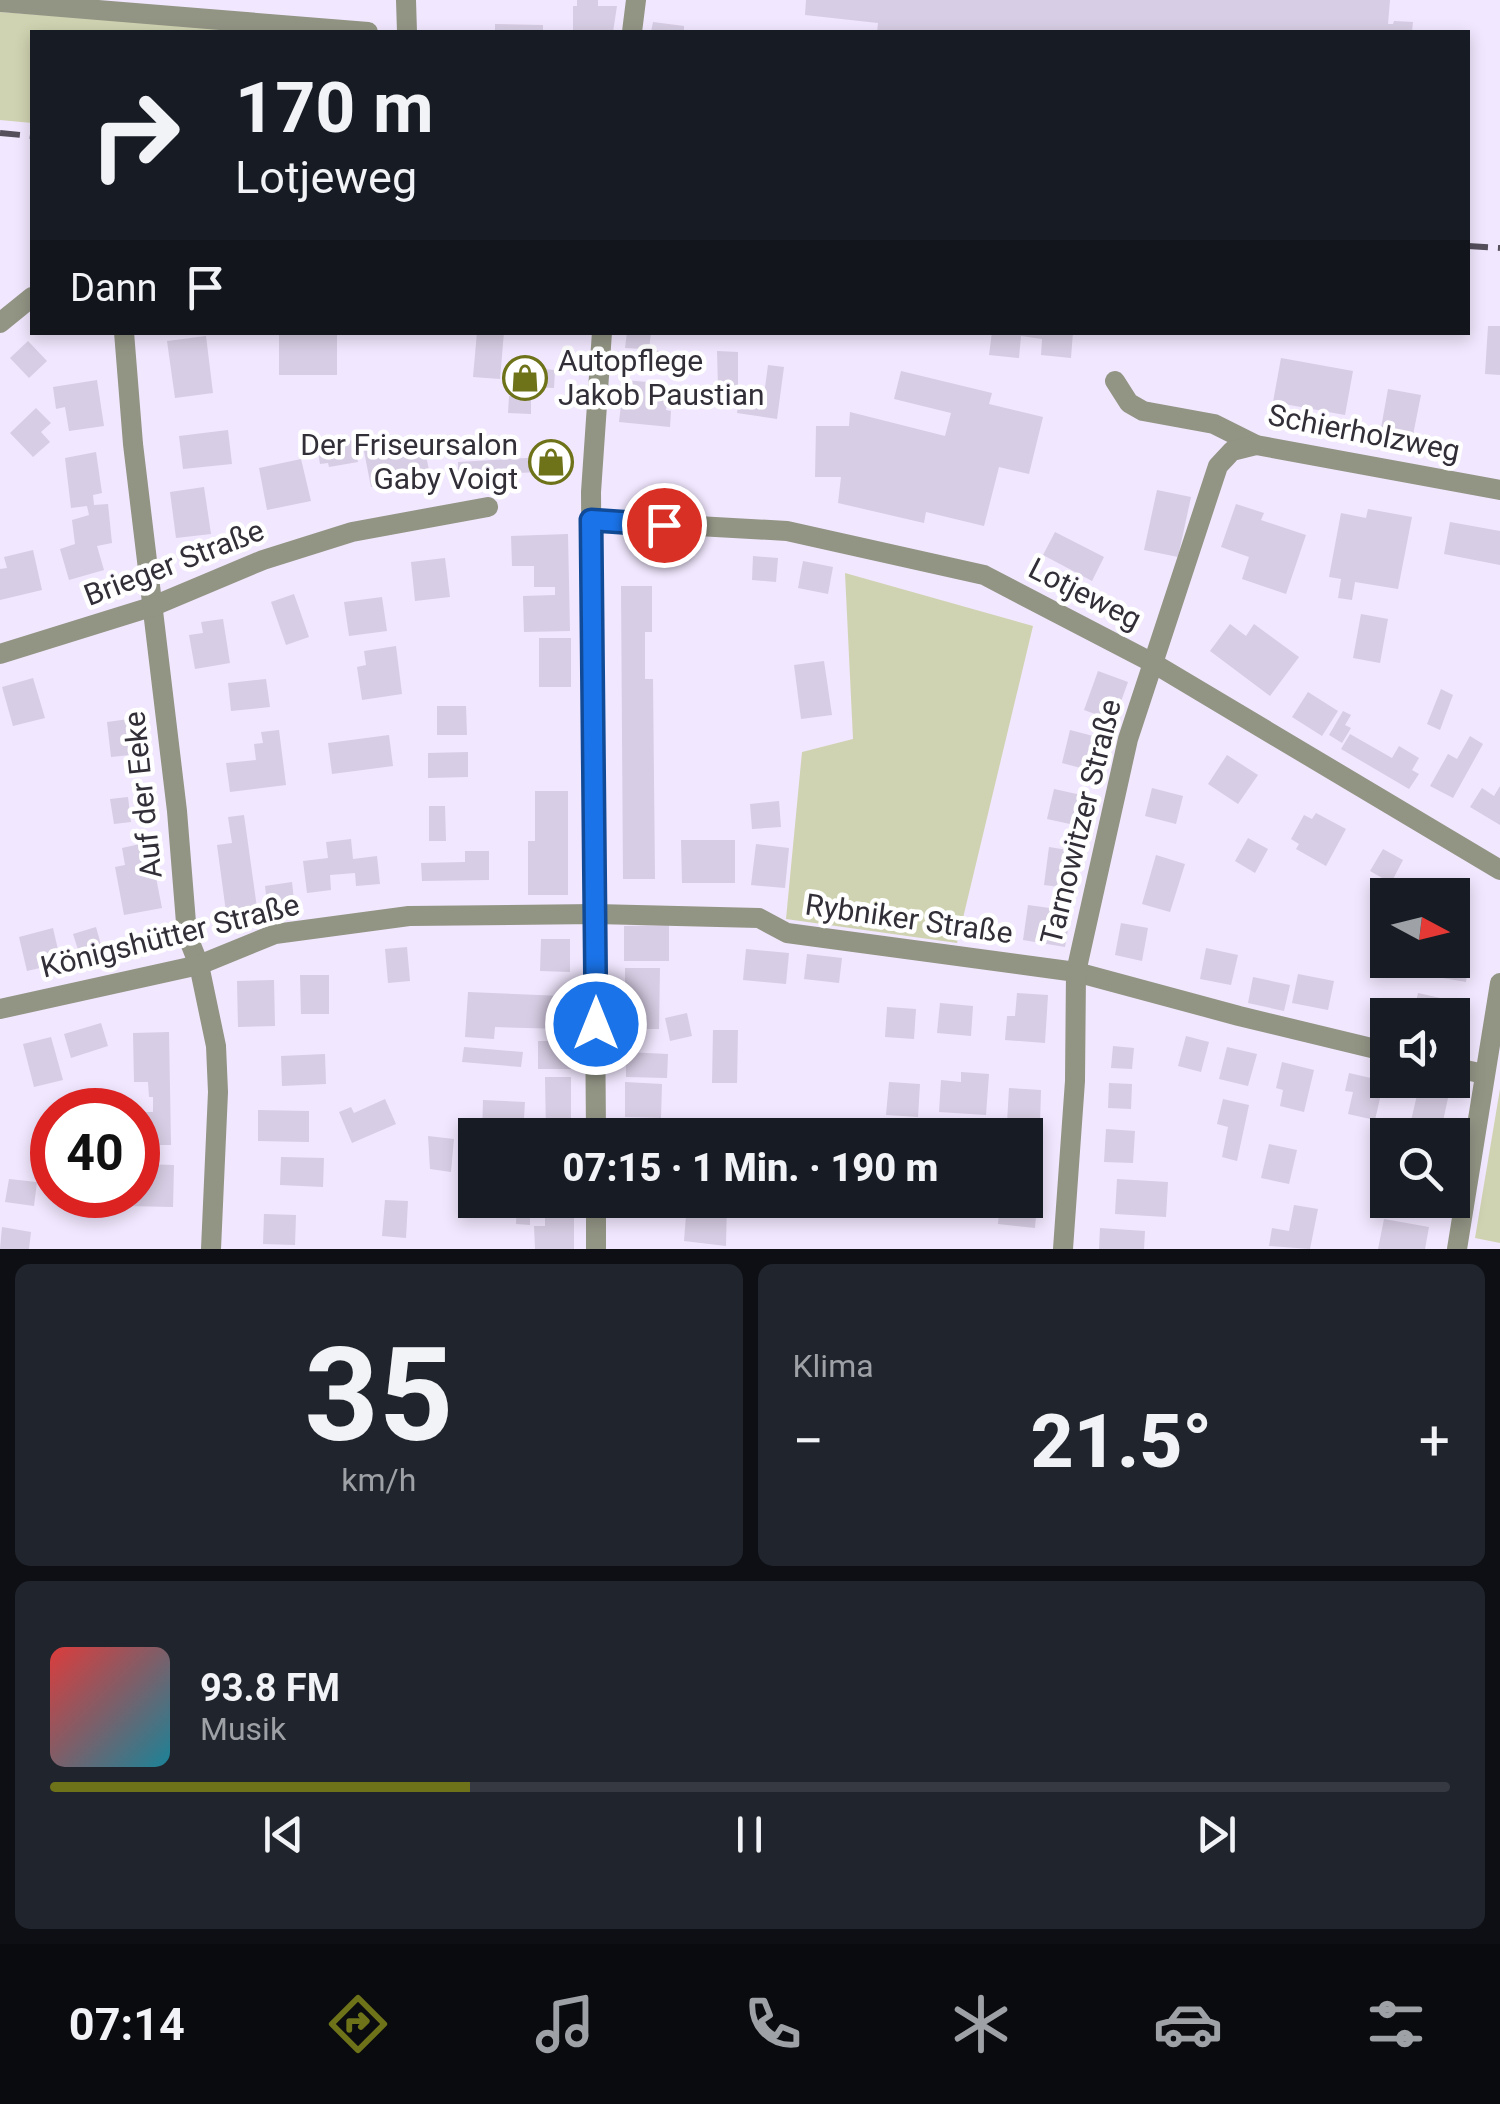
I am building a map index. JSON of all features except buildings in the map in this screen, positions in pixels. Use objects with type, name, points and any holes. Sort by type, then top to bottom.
[{"type":"street","points":[[406,0],[408,30]]},
{"type":"street","points":[[632,30],[636,0]]},
{"type":"street","points":[[0,2],[343,30]]},
{"type":"street","points":[[0,324],[30,299]]},
{"type":"street","name":"Auf der Eeke","points":[[124,335],[188,935],[199,965],[216,1046],[218,1092],[211,1249]]},
{"type":"street","points":[[596,1118],[591,520],[592,448],[602,335]]},
{"type":"street","name":"Schierholzweg","points":[[1115,381],[1128,402],[1143,411],[1214,424],[1256,445],[1500,490]]},
{"type":"street","name":"Tarnowitzer Straße","points":[[1063,1249],[1075,1080],[1076,972],[1128,739],[1218,466],[1232,451],[1256,445]]},
{"type":"street","name":"Brieger Straße","points":[[0,654],[151,607],[263,560],[352,532],[488,507]]},
{"type":"street","name":"Lotjeweg","points":[[591,520],[787,531],[984,575],[1153,663],[1500,870]]},
{"type":"street","name":"Königshütter Straße","points":[[0,1009],[199,965],[275,934],[409,916],[596,914]]},
{"type":"street","name":"Rybniker Straße","points":[[596,914],[759,918],[787,933],[1076,972],[1370,1048]]},
{"type":"street","points":[[1458,1249],[1500,983]]},
{"type":"street","points":[[1470,1071],[1484,1074]]},
{"type":"street","points":[[596,1218],[596,1249]]},
{"type":"green space","points":[[0,12],[264,30],[30,30],[30,123],[0,120]]},
{"type":"green space","points":[[845,573],[1033,626],[957,943],[786,919],[802,752],[853,739]]},
{"type":"green space","points":[[1500,1089],[1500,1243],[1475,1238]]},
{"type":"railway","points":[[0,133],[30,136]]},
{"type":"railway","points":[[1470,246],[1500,248]]},
{"type":"place","name":"Autopflege Jakob Paustian","points":[[525,378]]},
{"type":"place","name":"Der Friseursalon Gaby Voigt","points":[[551,462]]},
{"type":"route","points":[[596,1024],[591,520],[664,525]]}]
